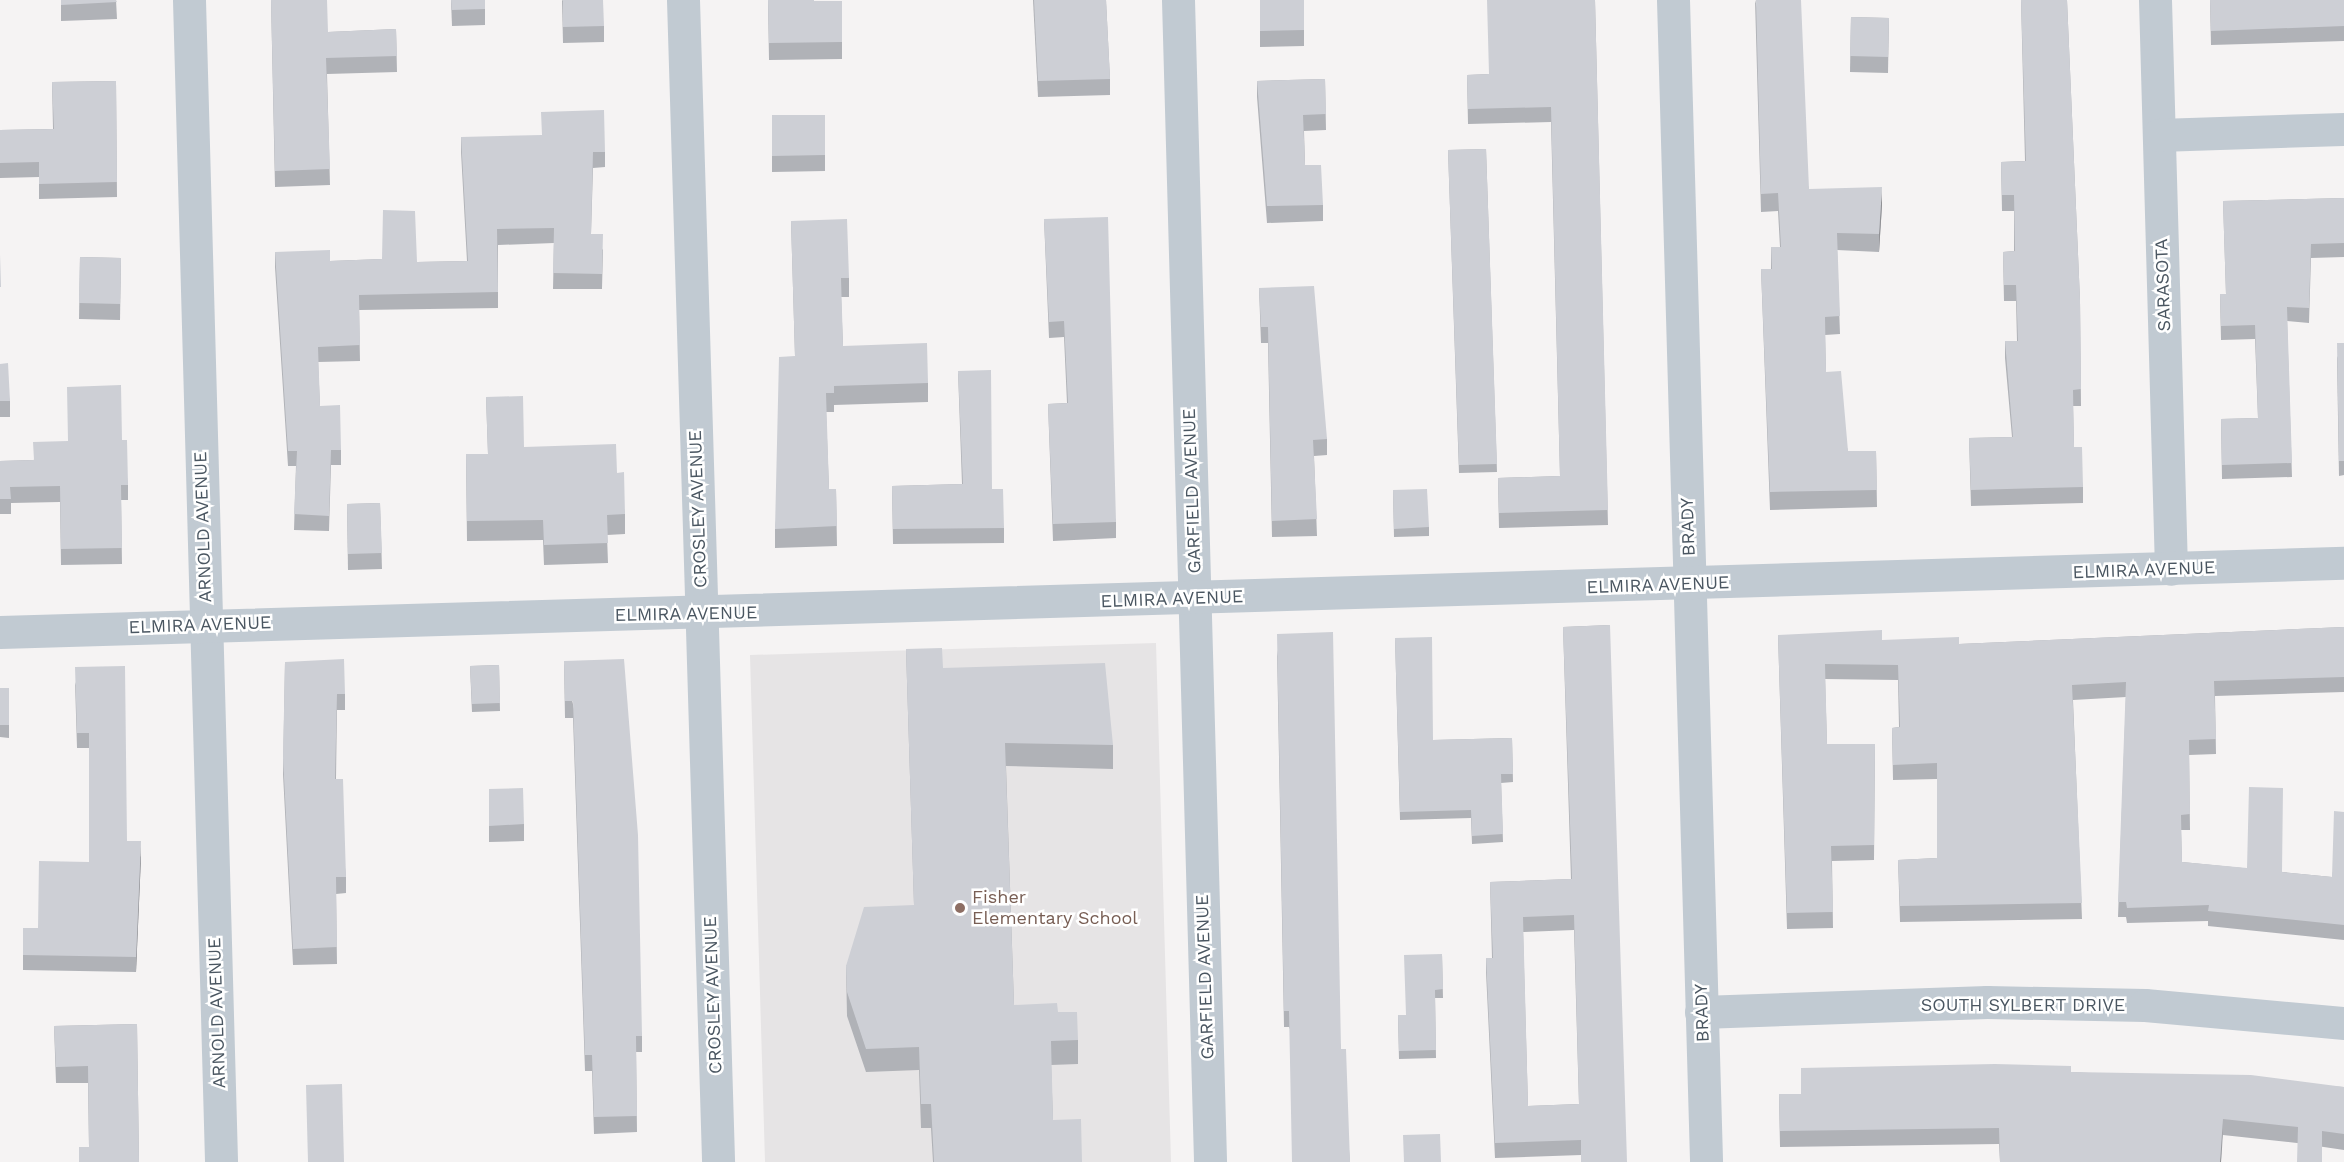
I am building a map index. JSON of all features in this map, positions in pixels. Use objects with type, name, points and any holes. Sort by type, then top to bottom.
[{"type":"street","name":"ARNOLD AVENUE","points":[[189,0],[221,1162]]},
{"type":"street","name":"CROSLEY AVENUE","points":[[683,0],[718,1162]]},
{"type":"street","name":"GARFIELD AVENUE","points":[[1178,0],[1210,1162]]},
{"type":"street","name":"BRADY","points":[[1673,0],[1706,1162]]},
{"type":"street","name":"SARASOTA","points":[[2155,0],[2171,569]]},
{"type":"street","points":[[2159,135],[2344,129]]},
{"type":"street","name":"ELMIRA AVENUE","points":[[0,632],[206,624],[700,613],[2344,563]]},
{"type":"street","name":"SOUTH SYLBERT DRIVE","points":[[1701,1012],[1987,1002],[2145,1005],[2344,1023]]},
{"type":"shaded area","name":"Fisher Elementary School","points":[[1156,643],[1171,1162],[765,1162],[750,655]]},
{"type":"building","points":[[61,0],[116,0],[117,2],[61,5]]},
{"type":"building","points":[[271,0],[327,0],[328,32],[396,29],[397,56],[326,58],[330,169],[275,171]]},
{"type":"building","points":[[451,0],[485,0],[485,9],[452,10]]},
{"type":"building","points":[[563,0],[603,0],[604,26],[563,27]]},
{"type":"building","points":[[768,0],[842,1],[842,42],[769,43]]},
{"type":"building","points":[[1034,0],[1106,0],[1110,79],[1038,81]]},
{"type":"building","points":[[1260,0],[1304,0],[1304,30],[1260,31]]},
{"type":"building","points":[[1487,0],[1595,0],[1608,510],[1499,513],[1498,478],[1560,476],[1551,107],[1468,109],[1467,75],[1489,74]]},
{"type":"building","points":[[1756,0],[1801,0],[1809,189],[1882,187],[1879,234],[1837,233],[1840,316],[1825,317],[1826,372],[1841,371],[1848,451],[1876,451],[1877,490],[1770,492],[1761,269],[1772,269],[1771,247],[1781,247],[1778,193],[1761,194]]},
{"type":"building","points":[[2021,0],[2067,0],[2080,300],[2081,389],[2073,390],[2074,447],[2082,447],[2083,487],[1971,490],[1969,438],[2013,437],[2005,341],[2018,341],[2016,285],[2004,285],[2003,252],[2015,251],[2014,195],[2002,195],[2001,162],[2026,161]]},
{"type":"building","points":[[2210,0],[2344,0],[2344,26],[2211,31]]},
{"type":"building","points":[[1851,17],[1889,18],[1888,57],[1850,56]]},
{"type":"building","points":[[1325,79],[1326,114],[1303,115],[1305,165],[1321,165],[1323,205],[1267,206],[1257,81]]},
{"type":"building","points":[[116,81],[117,182],[39,184],[39,162],[0,163],[0,130],[54,129],[52,82]]},
{"type":"building","points":[[604,110],[605,152],[593,152],[591,234],[603,234],[602,274],[553,273],[554,228],[497,229],[498,292],[359,295],[360,345],[318,347],[320,406],[340,405],[341,450],[331,450],[329,516],[294,514],[297,451],[288,451],[275,252],[330,250],[330,261],[382,259],[383,210],[415,211],[417,262],[468,261],[461,137],[542,135],[541,112]]},
{"type":"building","points":[[772,115],[825,115],[825,155],[772,156]]},
{"type":"building","points":[[1486,149],[1497,464],[1459,465],[1448,150]]},
{"type":"building","points":[[2344,198],[2344,243],[2311,244],[2309,308],[2287,307],[2292,463],[2222,465],[2221,419],[2258,418],[2255,325],[2221,326],[2220,294],[2226,294],[2223,201]]},
{"type":"building","points":[[1108,217],[1116,522],[1053,524],[1048,404],[1068,403],[1064,321],[1049,322],[1044,219]]},
{"type":"building","points":[[847,219],[849,278],[841,278],[843,346],[927,343],[928,383],[834,386],[834,393],[826,393],[829,489],[836,489],[837,526],[775,529],[779,357],[795,356],[791,221]]},
{"type":"building","points":[[80,257],[121,258],[120,304],[79,303]]},
{"type":"building","points":[[1314,286],[1327,439],[1313,440],[1317,519],[1272,521],[1268,327],[1261,327],[1259,288]]},
{"type":"building","points":[[2337,343],[2344,343],[2344,461],[2339,461]]},
{"type":"building","points":[[8,363],[10,401],[0,401],[0,364]]},
{"type":"building","points":[[991,370],[992,489],[1003,489],[1004,528],[893,529],[892,486],[963,484],[958,371]]},
{"type":"building","points":[[121,385],[122,440],[127,440],[128,485],[121,485],[122,548],[61,549],[60,486],[10,487],[11,499],[0,499],[0,461],[34,460],[33,442],[68,441],[67,387]]},
{"type":"building","points":[[523,396],[524,447],[616,444],[617,473],[624,472],[625,514],[607,515],[608,543],[544,545],[543,520],[467,521],[466,454],[488,454],[486,397]]},
{"type":"building","points":[[1427,489],[1429,527],[1394,529],[1393,490]]},
{"type":"building","points":[[380,503],[382,553],[348,554],[347,504]]},
{"type":"building","points":[[1610,625],[1627,1162],[1581,1162],[1581,1140],[1495,1143],[1486,958],[1493,958],[1490,882],[1572,879],[1563,627]],"holes":[[[1574,915],[1579,1104],[1528,1106],[1523,917]]]},
{"type":"building","points":[[2344,627],[2344,677],[2214,681],[2216,739],[2189,740],[2190,814],[2181,815],[2182,862],[2247,868],[2249,787],[2283,788],[2282,872],[2332,877],[2334,811],[2344,812],[2344,925],[2208,911],[2209,905],[2127,908],[2126,902],[2118,902],[2126,682],[2072,685],[2082,903],[1900,906],[1898,860],[1937,858],[1937,763],[1893,765],[1892,728],[1900,727],[1898,665],[1825,664],[1827,744],[1875,744],[1874,845],[1831,846],[1833,912],[1787,913],[1778,635],[1882,630],[1882,640],[1959,637],[1959,644]]},
{"type":"building","points":[[1333,632],[1341,1049],[1346,1049],[1350,1162],[1292,1162],[1289,1011],[1284,1011],[1277,634]]},
{"type":"building","points":[[1432,637],[1433,740],[1512,738],[1513,774],[1501,774],[1503,834],[1472,836],[1471,810],[1400,812],[1395,638]]},
{"type":"building","points":[[942,648],[943,668],[1105,663],[1113,745],[1005,743],[1014,1005],[1057,1003],[1058,1012],[1077,1012],[1078,1040],[1051,1041],[1053,1120],[1081,1119],[1082,1162],[934,1162],[931,1104],[921,1104],[919,1047],[866,1049],[847,992],[846,966],[864,907],[914,905],[906,649]]},
{"type":"building","points":[[344,659],[345,694],[337,694],[335,779],[343,779],[346,877],[336,877],[337,947],[293,949],[283,758],[285,662]]},
{"type":"building","points":[[624,659],[638,835],[642,1036],[636,1036],[637,1116],[594,1117],[592,1055],[585,1055],[573,701],[565,701],[564,661]]},
{"type":"building","points":[[499,665],[500,703],[472,704],[470,666]]},
{"type":"building","points":[[125,666],[127,841],[141,841],[136,957],[23,955],[23,928],[38,928],[39,861],[89,862],[89,733],[77,733],[75,667]]},
{"type":"building","points":[[0,688],[9,688],[9,725],[0,725]]},
{"type":"building","points":[[523,788],[524,824],[489,826],[489,789]]},
{"type":"building","points":[[1442,954],[1443,989],[1435,990],[1436,1050],[1399,1051],[1398,1015],[1406,1015],[1404,955]]},
{"type":"building","points":[[137,1024],[139,1162],[79,1162],[79,1147],[89,1147],[88,1066],[56,1067],[54,1026]]},
{"type":"building","points":[[1995,1064],[2071,1066],[2071,1072],[2251,1075],[2344,1087],[2344,1134],[2322,1131],[2322,1162],[2297,1162],[2298,1127],[2223,1119],[2220,1162],[2000,1162],[1999,1128],[1780,1131],[1779,1094],[1801,1094],[1801,1068]]},
{"type":"building","points":[[342,1084],[344,1162],[308,1162],[306,1085]]},
{"type":"building","points":[[1440,1134],[1441,1162],[1404,1162],[1403,1135]]},
{"type":"place","name":"Fisher Elementary School","points":[[960,908]]}]
